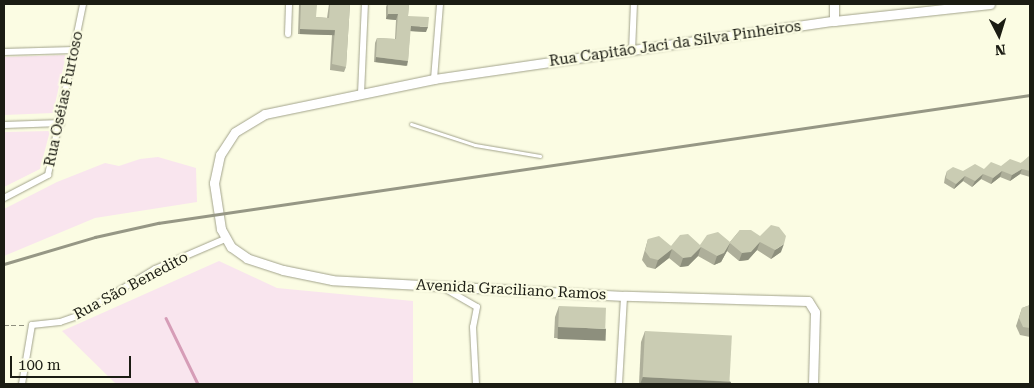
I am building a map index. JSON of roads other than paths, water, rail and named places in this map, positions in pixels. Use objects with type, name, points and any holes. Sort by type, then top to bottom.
[{"type":"street","name":"Rua Oséias Furtoso","points":[[4,198],[48,175],[61,123],[83,4]]},
{"type":"street","points":[[288,34],[290,4]]},
{"type":"street","points":[[361,94],[365,4]]},
{"type":"street","points":[[434,79],[440,4]]},
{"type":"street","points":[[632,51],[634,4]]},
{"type":"street","points":[[834,4],[834,21]]},
{"type":"street","name":"Rua Capitão Jaci da Silva Pinheiros","points":[[225,239],[221,229],[214,174],[225,145],[235,132],[265,114],[434,79],[834,21],[990,4]]},
{"type":"street","points":[[4,52],[74,50]]},
{"type":"street","points":[[4,125],[61,123]]},
{"type":"street","name":"Avenida Graciliano Ramos","points":[[225,239],[247,258],[283,270],[332,280],[624,296],[808,301],[815,312],[813,384]]},
{"type":"street","name":"Rua São Benedito","points":[[22,384],[32,325],[60,322],[77,316],[155,270],[225,239]]},
{"type":"street","points":[[441,287],[477,307],[473,327],[476,384]]},
{"type":"street","points":[[619,384],[624,296]]},
{"type":"lane","points":[[411,124],[474,144],[540,156]]},
{"type":"waterway","points":[[166,318],[198,384]]},
{"type":"railway","points":[[4,264],[95,237],[158,223],[1030,95]]}]
